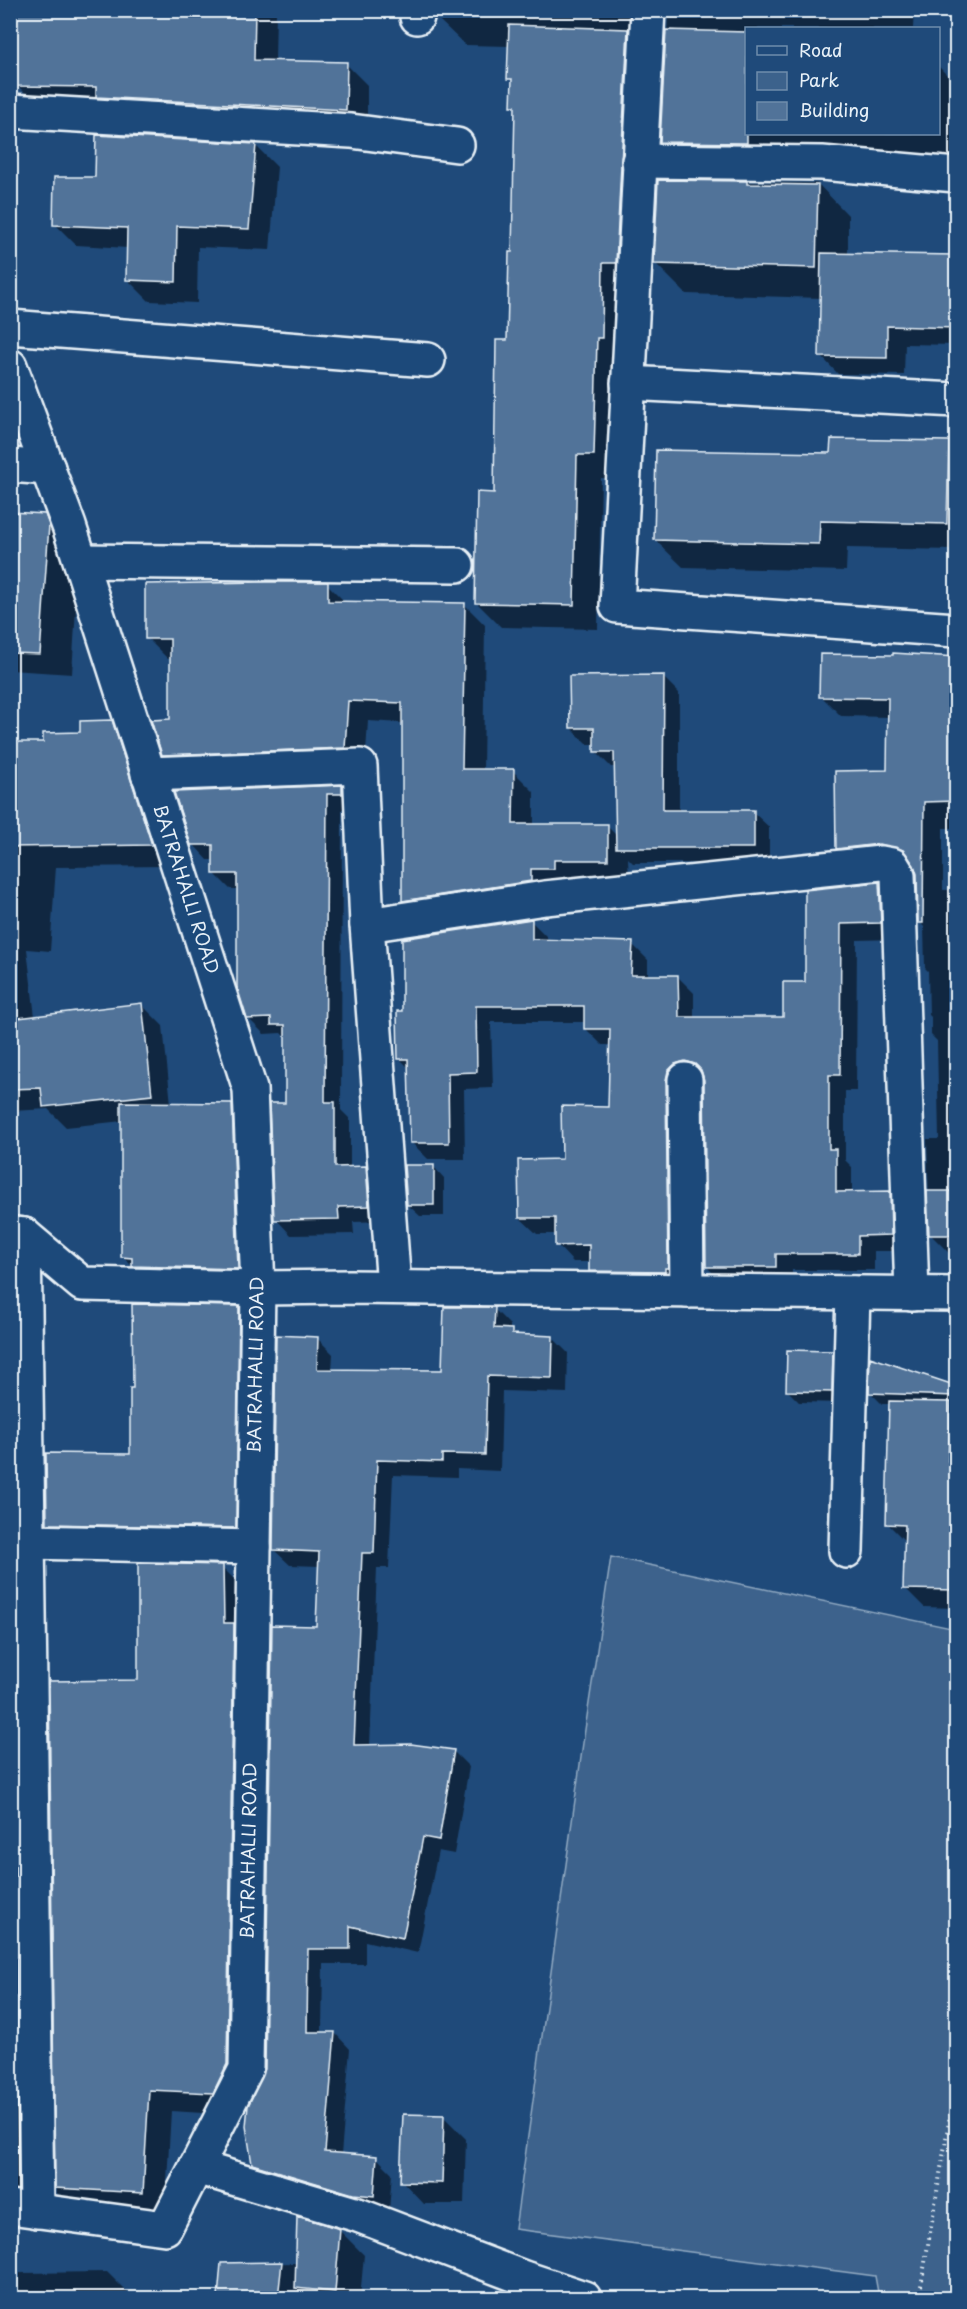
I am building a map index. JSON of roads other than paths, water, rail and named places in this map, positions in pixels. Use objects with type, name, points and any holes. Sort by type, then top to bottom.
[{"type":"street","points":[[648,10],[616,606],[957,630]]},
{"type":"street","points":[[10,111],[351,132],[458,145]]},
{"type":"street","points":[[639,161],[822,163],[957,175]]},
{"type":"street","points":[[10,327],[428,360]]},
{"type":"street","name":"BATRAHALLI ROAD","points":[[10,366],[81,561],[250,1089],[258,1287],[246,2069],[165,2228],[24,2209]]},
{"type":"street","points":[[628,383],[956,400]]},
{"type":"street","points":[[10,465],[48,468]]},
{"type":"street","points":[[81,561],[457,565]]},
{"type":"street","points":[[148,774],[360,766],[367,925],[394,1287]]},
{"type":"street","points":[[367,925],[557,896],[881,862],[892,865],[898,875],[912,1294]]},
{"type":"street","points":[[685,1080],[687,1291]]},
{"type":"street","points":[[17,1234],[82,1284],[957,1294]]},
{"type":"street","points":[[17,1234],[18,1401],[28,1542],[24,2209]]},
{"type":"street","points":[[846,1551],[854,1293]]},
{"type":"street","points":[[28,1542],[254,1547]]},
{"type":"street","points":[[196,2167],[358,2215],[523,2288],[584,2298]]}]
